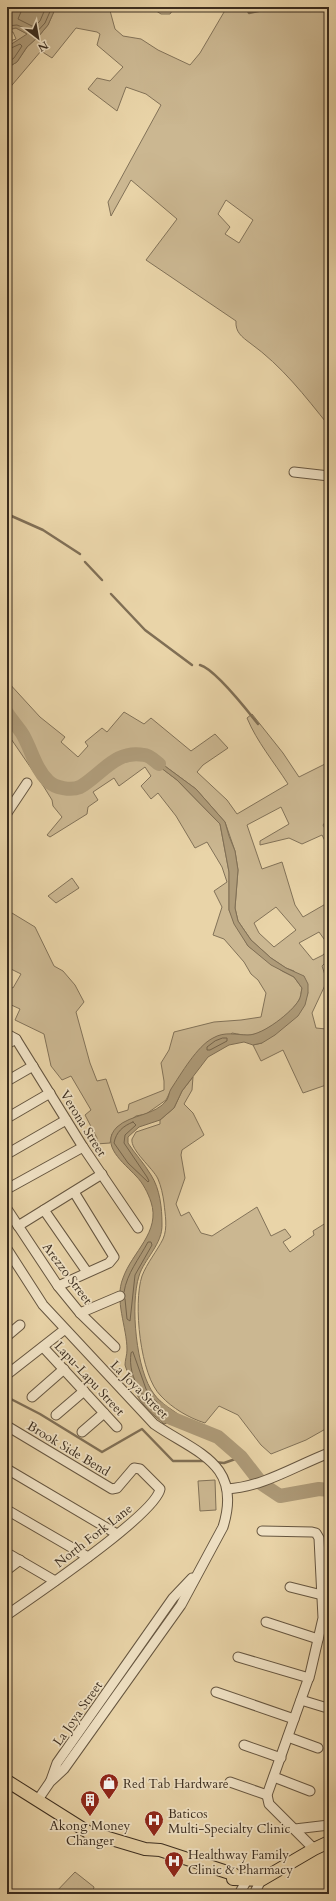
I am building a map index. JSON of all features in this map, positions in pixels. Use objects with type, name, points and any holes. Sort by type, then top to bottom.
[{"type":"main road","points":[[7,1781],[88,1832],[145,1849],[151,1854],[230,1879],[261,1880],[314,1849],[329,1842]]},
{"type":"street","points":[[294,472],[329,476]]},
{"type":"street","points":[[7,813],[10,802],[28,783]]},
{"type":"street","name":"Verona Street","points":[[7,1034],[16,1039],[83,1148],[138,1228]]},
{"type":"street","points":[[7,1044],[16,1039]]},
{"type":"street","points":[[7,1081],[33,1066]]},
{"type":"street","points":[[7,1118],[50,1093]]},
{"type":"street","points":[[7,1154],[66,1120]]},
{"type":"street","points":[[7,1189],[83,1148]]},
{"type":"street","points":[[18,1226],[102,1174]]},
{"type":"street","points":[[58,1286],[112,1262],[114,1255],[74,1192]]},
{"type":"street","name":"Arezzo Street","points":[[7,1209],[58,1286],[80,1313],[115,1347]]},
{"type":"street","points":[[44,1210],[87,1272]]},
{"type":"street","name":"La Joya Street","points":[[7,1249],[43,1305],[64,1330],[150,1421],[172,1437],[196,1449],[213,1461],[220,1470],[226,1486],[228,1502],[228,1514],[218,1540],[181,1605],[64,1769],[50,1782],[37,1801]]},
{"type":"street","points":[[80,1313],[120,1296]]},
{"type":"street","points":[[7,1336],[20,1325]]},
{"type":"street","points":[[7,1373],[9,1374],[64,1330]]},
{"type":"street","name":"Lapu-Lapu Street","points":[[43,1347],[117,1427]]},
{"type":"street","points":[[32,1397],[64,1369]]},
{"type":"street","points":[[56,1415],[84,1391]]},
{"type":"street","points":[[82,1432],[104,1413]]},
{"type":"street","name":"Brook Side Bend","points":[[7,1426],[112,1489],[117,1488],[134,1468]]},
{"type":"street","points":[[226,1486],[243,1488],[277,1476],[329,1454]]},
{"type":"street","name":"North Fork Lane","points":[[7,1615],[88,1557],[138,1517],[159,1495],[160,1489],[140,1469],[134,1468]]},
{"type":"street","points":[[7,1470],[117,1534]]},
{"type":"street","points":[[7,1510],[88,1557]]},
{"type":"street","points":[[262,1532],[312,1532],[318,1535],[319,1538],[323,1618],[309,1678],[267,1795],[269,1804],[283,1820],[295,1829],[314,1849]]},
{"type":"street","points":[[7,1553],[55,1581]]},
{"type":"street","points":[[7,1570],[20,1560]]},
{"type":"street","points":[[290,1587],[322,1595]]},
{"type":"street","points":[[266,1622],[318,1639]]},
{"type":"street","points":[[238,1657],[309,1678]]},
{"type":"street","points":[[216,1692],[294,1719]]},
{"type":"street","points":[[301,1700],[324,1707]]},
{"type":"street","points":[[288,1737],[318,1748]]},
{"type":"street","points":[[244,1745],[280,1758]]},
{"type":"street","points":[[274,1777],[310,1791]]},
{"type":"street","points":[[230,1782],[267,1795]]},
{"type":"street","points":[[295,1829],[329,1825]]},
{"type":"street","points":[[239,1894],[243,1880]]},
{"type":"street","points":[[254,1894],[261,1880]]},
{"type":"shaded area","points":[[56,7],[109,7],[115,29],[123,36],[141,39],[158,50],[190,65],[200,53],[227,7],[329,7],[329,426],[283,371],[262,352],[244,339],[237,328],[236,321],[146,260],[177,219],[131,180],[111,216],[108,202],[161,105],[146,94],[126,87],[117,111],[88,89],[97,78],[110,81],[123,67],[97,45],[100,34],[97,32],[76,28],[52,58],[41,51],[7,91],[7,68],[17,62],[27,47],[48,25]],"holes":[[[226,200],[253,220],[239,243],[225,234],[230,227],[218,214]]]},
{"type":"shaded area","points":[[150,7],[175,7],[170,14],[161,14]]},
{"type":"shaded area","points":[[16,28],[28,34],[7,47],[7,42],[16,39],[13,32],[7,32],[7,30]]},
{"type":"shaded area","points":[[7,681],[40,717],[65,737],[61,742],[78,757],[88,746],[85,742],[102,728],[107,732],[124,712],[144,724],[151,718],[191,751],[215,734],[228,748],[203,765],[197,772],[227,800],[237,814],[288,784],[251,727],[247,718],[252,714],[283,753],[299,777],[329,762],[329,817],[323,825],[329,836],[329,849],[322,835],[302,844],[289,838],[260,845],[260,841],[289,824],[281,807],[247,825],[262,869],[282,862],[295,905],[303,917],[329,902],[329,946],[319,932],[299,943],[313,960],[323,955],[329,948],[329,959],[322,966],[327,981],[312,1013],[316,1028],[326,1029],[329,1022],[329,1084],[303,1093],[283,1050],[261,1061],[253,1045],[262,1043],[308,993],[294,971],[286,968],[271,958],[251,940],[238,921],[235,908],[238,870],[235,851],[225,822],[196,789],[154,758],[146,756],[177,780],[220,824],[229,872],[229,910],[248,946],[282,971],[294,977],[302,988],[300,999],[278,1022],[251,1035],[232,1033],[180,1078],[166,1100],[146,1114],[136,1116],[112,1134],[110,1143],[96,1144],[97,1138],[85,1115],[91,1110],[71,1076],[62,1080],[51,1066],[44,1034],[15,1020],[20,1009],[7,1003],[7,985],[13,988],[21,974],[7,967],[7,910],[35,927],[54,966],[63,971],[75,985],[84,1002],[76,1012],[90,1063],[97,1081],[106,1079],[118,1113],[128,1110],[129,1104],[164,1090],[161,1063],[169,1050],[174,1032],[214,1022],[261,1017],[266,993],[258,980],[251,974],[244,962],[224,939],[213,935],[222,907],[214,891],[227,882],[222,867],[207,842],[195,848],[176,816],[158,793],[151,799],[141,786],[151,776],[145,767],[119,786],[114,778],[93,792],[98,800],[88,807],[87,814],[50,837],[47,835],[62,817],[53,806],[52,800],[44,787],[7,733]],"holes":[[[276,907],[296,930],[274,947],[259,933],[254,923]]]},
{"type":"shaded area","points":[[72,878],[79,888],[56,903],[48,896]]},
{"type":"shaded area","points":[[193,1077],[192,1090],[184,1104],[193,1113],[204,1135],[182,1150],[181,1155],[185,1178],[176,1204],[181,1216],[189,1212],[201,1233],[212,1236],[257,1207],[271,1236],[285,1229],[291,1237],[283,1242],[290,1252],[314,1235],[313,1231],[329,1221],[329,1427],[306,1440],[271,1454],[261,1445],[238,1415],[219,1406],[205,1423],[170,1405],[154,1386],[143,1356],[140,1339],[138,1303],[139,1288],[144,1271],[165,1235],[166,1221],[163,1197],[158,1179],[138,1154],[132,1143],[132,1139],[136,1132],[160,1124],[160,1120],[174,1108],[182,1091]]},
{"type":"shaded area","points":[[215,1480],[216,1510],[200,1511],[198,1481]]},
{"type":"shaded area","points":[[75,1872],[94,1887],[92,1894],[54,1894]]},
{"type":"water","points":[[16,7],[56,7],[48,25],[27,47],[17,62],[7,68],[7,47],[27,34],[16,28],[7,30],[7,15]]},
{"type":"water","points":[[144,755],[154,758],[196,789],[225,822],[235,851],[238,870],[235,908],[238,921],[251,940],[271,958],[286,968],[304,976],[308,984],[308,993],[305,1005],[298,1016],[275,1035],[262,1043],[253,1045],[244,1042],[229,1045],[208,1057],[182,1091],[174,1108],[160,1120],[139,1127],[128,1137],[128,1143],[145,1166],[157,1186],[161,1205],[162,1231],[160,1238],[139,1276],[136,1288],[135,1320],[139,1354],[148,1383],[160,1401],[182,1417],[164,1424],[148,1410],[139,1398],[125,1365],[127,1350],[120,1304],[121,1286],[127,1268],[149,1232],[153,1213],[150,1199],[143,1185],[115,1153],[112,1147],[112,1134],[117,1127],[123,1123],[150,1112],[162,1105],[167,1100],[171,1089],[195,1054],[207,1042],[217,1036],[230,1034],[254,1034],[269,1027],[290,1011],[300,999],[302,988],[294,977],[271,965],[248,946],[234,924],[229,910],[229,872],[220,824],[177,780]]},
{"type":"waterway","points":[[246,7],[249,13],[276,7]]},
{"type":"waterway","points":[[7,514],[43,530],[80,554]]},
{"type":"waterway","points":[[85,562],[102,580]]},
{"type":"waterway","points":[[111,594],[145,630],[192,665]]},
{"type":"waterway","points":[[200,665],[214,674],[222,682],[258,724]]},
{"type":"waterway","points":[[7,713],[23,735],[40,771],[48,781],[59,787],[68,789],[80,787],[109,764],[125,756],[134,754],[146,755],[159,764]]},
{"type":"waterway","points":[[7,1397],[40,1414],[102,1452],[142,1429],[173,1461],[205,1461]]},
{"type":"waterway","points":[[159,1409],[171,1418],[218,1437],[241,1457],[262,1484],[280,1496],[319,1489],[329,1490]]},
{"type":"waterway","points":[[214,1462],[224,1463],[241,1457]]},
{"type":"place","name":"Red Tab Hardware","points":[[109,1800]]},
{"type":"place","name":"Akong Money Changer","points":[[90,1817]]},
{"type":"place","name":"Baticos Multi-Specialty Clinic","points":[[154,1837]]},
{"type":"place","name":"Healthway Family Clinic & Pharmacy","points":[[174,1878]]}]
